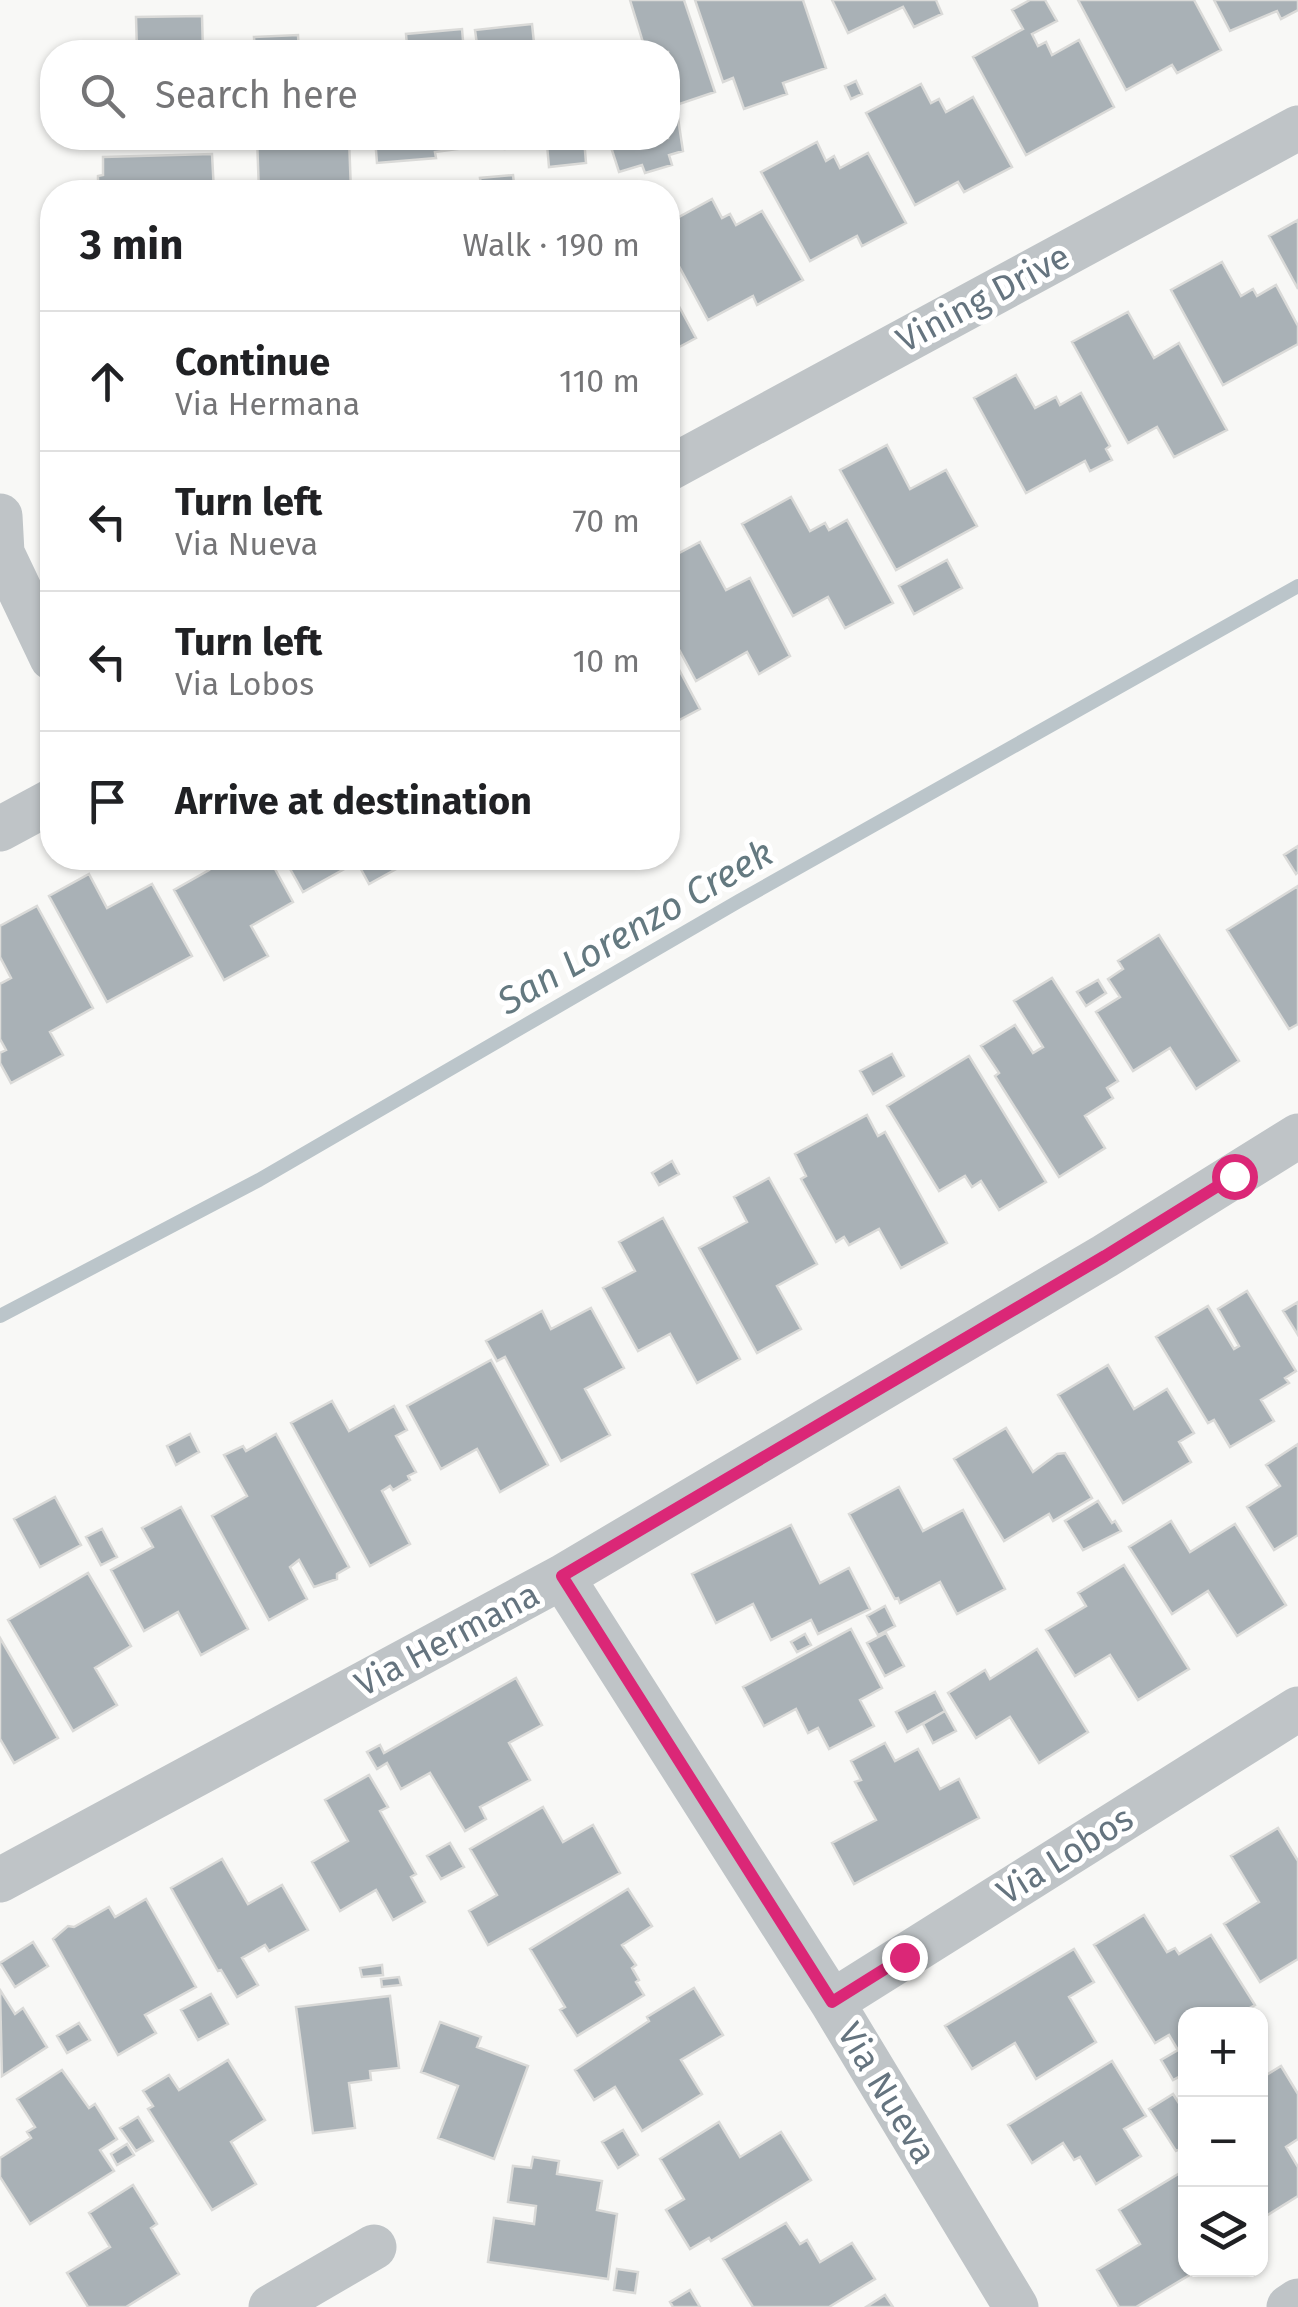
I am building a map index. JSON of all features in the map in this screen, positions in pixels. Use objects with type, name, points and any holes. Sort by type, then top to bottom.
[{"type":"street","name":"Vining Drive","points":[[680,463],[1298,128]]},
{"type":"street","points":[[0,516],[2,553],[40,633]]},
{"type":"street","points":[[0,829],[40,807]]},
{"type":"street","name":"Via Hermana","points":[[0,1880],[562,1576],[1105,1256],[1298,1136]]},
{"type":"street","name":"Via Nueva","points":[[562,1576],[832,2002],[1016,2307]]},
{"type":"street","name":"Via Lobos","points":[[832,2002],[1298,1708]]},
{"type":"street","points":[[270,2307],[374,2247]]},
{"type":"street","points":[[1289,2307],[1298,2301]]},
{"type":"building","points":[[630,0],[684,0],[715,92],[680,104],[680,40],[642,40]]},
{"type":"building","points":[[695,0],[803,0],[826,68],[783,83],[787,94],[744,109],[733,78],[723,82]]},
{"type":"building","points":[[832,0],[936,0],[942,14],[914,27],[903,7],[848,33]]},
{"type":"building","points":[[1030,0],[1045,0],[1057,21],[1032,34],[1038,46],[1046,42],[1052,55],[1079,40],[1114,107],[1026,155],[973,57],[1023,29],[1012,10]]},
{"type":"building","points":[[1078,0],[1194,0],[1221,50],[1177,73],[1172,65],[1126,90]]},
{"type":"building","points":[[1214,0],[1298,0],[1298,10],[1281,19],[1277,11],[1230,31]]},
{"type":"building","points":[[202,16],[203,40],[137,40],[136,17]]},
{"type":"building","points":[[532,24],[534,40],[476,40],[475,30]]},
{"type":"building","points":[[462,29],[463,40],[406,40],[406,34]]},
{"type":"building","points":[[298,35],[298,40],[254,40],[254,37]]},
{"type":"building","points":[[856,81],[862,94],[851,99],[845,86]]},
{"type":"building","points":[[921,84],[931,103],[939,99],[946,112],[973,97],[1012,167],[964,192],[958,182],[915,205],[866,113]]},
{"type":"building","points":[[680,131],[683,151],[669,155],[672,165],[645,173],[642,165],[619,172],[612,150],[680,150]]},
{"type":"building","points":[[817,142],[826,161],[834,156],[840,168],[868,153],[906,223],[862,246],[857,236],[810,261],[761,172]]},
{"type":"building","points":[[257,150],[349,150],[351,180],[259,180]]},
{"type":"building","points":[[376,150],[450,150],[435,152],[436,158],[377,163]]},
{"type":"building","points":[[547,150],[585,150],[586,163],[549,167]]},
{"type":"building","points":[[212,154],[213,180],[98,180],[103,175],[103,157]]},
{"type":"building","points":[[513,175],[514,180],[480,180]]},
{"type":"building","points":[[712,199],[722,218],[730,214],[736,225],[762,211],[803,280],[757,305],[753,296],[708,320],[680,268],[680,216]]},
{"type":"building","points":[[1298,220],[1298,289],[1269,236]]},
{"type":"building","points":[[1222,262],[1241,296],[1253,289],[1257,296],[1276,285],[1298,326],[1298,344],[1223,385],[1171,290]]},
{"type":"building","points":[[680,308],[696,338],[680,347]]},
{"type":"building","points":[[1128,312],[1154,358],[1179,343],[1227,430],[1174,457],[1157,427],[1128,443],[1072,342]]},
{"type":"building","points":[[1016,375],[1035,408],[1056,397],[1060,405],[1081,393],[1110,446],[1106,449],[1112,460],[1090,471],[1085,461],[1026,493],[974,398]]},
{"type":"building","points":[[887,445],[910,489],[946,470],[977,526],[896,570],[840,470]]},
{"type":"building","points":[[791,497],[810,531],[825,523],[829,530],[847,520],[893,603],[845,628],[828,597],[793,616],[742,524]]},
{"type":"building","points":[[700,542],[726,590],[750,578],[790,656],[759,674],[747,652],[696,681],[680,651],[680,553]]},
{"type":"building","points":[[947,560],[962,588],[914,614],[899,586]]},
{"type":"building","points":[[680,672],[700,709],[680,720]]},
{"type":"building","points":[[1298,846],[1298,872],[1296,874],[1284,855]]},
{"type":"building","points":[[209,870],[276,870],[293,902],[251,926],[268,956],[224,980],[174,890]]},
{"type":"building","points":[[291,870],[343,870],[303,892]]},
{"type":"building","points":[[361,870],[394,870],[369,884]]},
{"type":"building","points":[[89,874],[107,908],[152,884],[192,956],[107,1002],[49,896]]},
{"type":"building","points":[[1298,886],[1298,1024],[1289,1029],[1227,930]]},
{"type":"building","points":[[37,906],[93,1008],[50,1032],[63,1055],[11,1083],[0,1063],[0,1053],[6,1050],[0,1039],[0,984],[11,978],[0,957],[0,926]]},
{"type":"building","points":[[1159,935],[1239,1061],[1196,1089],[1170,1048],[1133,1071],[1096,1012],[1120,997],[1108,979],[1123,969],[1118,961]]},
{"type":"building","points":[[1052,978],[1118,1081],[1107,1088],[1113,1098],[1085,1116],[1105,1148],[1059,1177],[995,1076],[999,1073],[981,1046],[1015,1025],[1033,1053],[1043,1047],[1014,1001]]},
{"type":"building","points":[[1098,980],[1106,993],[1086,1006],[1077,992]]},
{"type":"building","points":[[892,1054],[904,1076],[873,1094],[860,1071]]},
{"type":"building","points":[[969,1056],[1046,1182],[999,1210],[981,1181],[972,1187],[965,1176],[939,1191],[887,1106]]},
{"type":"building","points":[[867,1115],[878,1136],[885,1132],[947,1243],[901,1268],[879,1229],[849,1245],[844,1237],[836,1242],[801,1179],[806,1176],[795,1154]]},
{"type":"building","points":[[672,1161],[679,1174],[659,1185],[652,1173]]},
{"type":"building","points":[[769,1178],[817,1264],[777,1286],[801,1329],[757,1353],[699,1248],[747,1222],[734,1197]]},
{"type":"building","points":[[663,1218],[740,1359],[697,1383],[670,1334],[638,1351],[603,1288],[635,1271],[619,1242]]},
{"type":"building","points":[[1247,1291],[1296,1371],[1285,1378],[1289,1383],[1261,1400],[1274,1421],[1230,1447],[1214,1420],[1208,1423],[1156,1337],[1208,1306],[1234,1349],[1239,1346],[1218,1309]]},
{"type":"building","points":[[1298,1302],[1298,1335],[1283,1311]]},
{"type":"building","points":[[591,1308],[624,1368],[585,1389],[610,1435],[561,1461],[505,1357],[497,1361],[486,1341],[542,1311],[551,1329]]},
{"type":"building","points":[[491,1360],[548,1465],[500,1492],[477,1449],[441,1469],[407,1406]]},
{"type":"building","points":[[1108,1365],[1134,1409],[1167,1389],[1194,1433],[1179,1442],[1191,1462],[1123,1503],[1058,1395]]},
{"type":"building","points":[[332,1401],[349,1431],[394,1406],[407,1430],[396,1436],[416,1472],[393,1490],[390,1486],[382,1491],[410,1544],[370,1566],[291,1423]]},
{"type":"building","points":[[1006,1428],[1033,1472],[1057,1454],[1065,1453],[1092,1498],[1053,1521],[1049,1514],[1004,1541],[954,1459]]},
{"type":"building","points":[[190,1434],[199,1452],[176,1465],[167,1446]]},
{"type":"building","points":[[276,1434],[349,1567],[337,1574],[337,1579],[314,1587],[299,1560],[290,1567],[307,1599],[269,1620],[212,1516],[247,1496],[224,1455],[243,1446],[246,1451]]},
{"type":"building","points":[[1298,1444],[1298,1535],[1274,1550],[1247,1507],[1280,1486],[1266,1465]]},
{"type":"building","points":[[899,1487],[923,1531],[963,1510],[1005,1589],[957,1614],[940,1582],[900,1603],[895,1599],[849,1514]]},
{"type":"building","points":[[55,1497],[81,1545],[40,1567],[14,1519]]},
{"type":"building","points":[[1098,1501],[1121,1531],[1083,1550],[1065,1521]]},
{"type":"building","points":[[181,1507],[248,1629],[201,1655],[178,1612],[144,1631],[111,1570],[153,1547],[142,1528]]},
{"type":"building","points":[[1171,1521],[1190,1552],[1235,1524],[1286,1605],[1237,1636],[1208,1591],[1172,1614],[1129,1547]]},
{"type":"building","points":[[791,1525],[820,1583],[849,1568],[870,1609],[818,1634],[811,1620],[771,1640],[753,1604],[716,1623],[692,1574]]},
{"type":"building","points":[[102,1529],[117,1557],[101,1565],[86,1537]]},
{"type":"building","points":[[1124,1565],[1189,1669],[1138,1700],[1110,1655],[1075,1676],[1046,1630],[1086,1606],[1078,1593]]},
{"type":"building","points":[[88,1573],[131,1646],[95,1668],[117,1705],[73,1731],[8,1620]]},
{"type":"building","points":[[885,1606],[895,1626],[878,1635],[867,1616]]},
{"type":"building","points":[[851,1629],[882,1688],[860,1700],[874,1726],[829,1749],[818,1728],[808,1733],[796,1709],[764,1726],[743,1687]]},
{"type":"building","points":[[886,1633],[904,1666],[885,1676],[867,1643]]},
{"type":"building","points":[[805,1634],[811,1645],[797,1652],[791,1642]]},
{"type":"building","points":[[0,1638],[58,1738],[14,1763],[0,1739]]},
{"type":"building","points":[[1037,1649],[1088,1732],[1039,1763],[1010,1717],[976,1738],[948,1693],[985,1670],[990,1679]]},
{"type":"building","points":[[516,1678],[542,1725],[509,1743],[530,1780],[480,1807],[486,1819],[465,1831],[430,1773],[401,1789],[387,1763],[377,1769],[367,1752],[380,1745],[384,1753]]},
{"type":"building","points":[[935,1692],[945,1711],[907,1732],[896,1712]]},
{"type":"building","points":[[945,1711],[956,1731],[933,1743],[923,1724]]},
{"type":"building","points":[[885,1743],[895,1761],[918,1749],[940,1789],[959,1779],[979,1818],[854,1884],[832,1843],[876,1820],[855,1782],[861,1780],[851,1761]]},
{"type":"building","points":[[369,1775],[388,1807],[380,1811],[416,1874],[411,1877],[425,1902],[393,1920],[376,1890],[340,1911],[312,1862],[348,1841],[325,1800]]},
{"type":"building","points":[[543,1807],[563,1842],[593,1825],[620,1873],[488,1945],[469,1911],[497,1895],[470,1849]]},
{"type":"building","points":[[1278,1828],[1298,1861],[1298,1959],[1260,1982],[1224,1924],[1259,1902],[1231,1856]]},
{"type":"building","points":[[450,1843],[464,1867],[441,1879],[427,1856]]},
{"type":"building","points":[[222,1859],[248,1904],[282,1885],[308,1930],[269,1951],[265,1945],[242,1958],[258,1985],[237,1997],[171,1888]]},
{"type":"building","points":[[628,1889],[652,1926],[622,1945],[636,1965],[632,1968],[644,1995],[577,2036],[560,2010],[565,2007],[530,1949]]},
{"type":"building","points":[[146,1899],[196,1987],[145,2015],[156,2033],[118,2055],[53,1939],[68,1926],[74,1927],[109,1907],[115,1917]]},
{"type":"building","points":[[1144,1915],[1167,1952],[1175,1948],[1179,1954],[1211,1935],[1255,2005],[1178,2007],[1178,2050],[1169,2035],[1155,2043],[1094,1945]]},
{"type":"building","points":[[33,1942],[48,1966],[15,1987],[0,1963]]},
{"type":"building","points":[[1074,1949],[1094,1982],[1069,1997],[1096,2042],[1036,2079],[1015,2043],[972,2069],[945,2026]]},
{"type":"building","points":[[382,1965],[383,1975],[362,1977],[360,1968]]},
{"type":"building","points":[[399,1977],[401,1985],[382,1987],[381,1979]]},
{"type":"building","points":[[694,1988],[723,2035],[681,2060],[702,2094],[642,2131],[615,2087],[594,2100],[575,2070]]},
{"type":"building","points":[[0,1990],[15,2014],[23,2008],[47,2047],[2,2076]]},
{"type":"building","points":[[211,1994],[228,2024],[198,2040],[181,2010]]},
{"type":"building","points":[[390,1996],[399,2068],[370,2071],[371,2080],[349,2083],[355,2128],[313,2133],[296,2007]]},
{"type":"building","points":[[440,2022],[481,2037],[477,2047],[528,2066],[494,2159],[438,2138],[458,2086],[421,2072]]},
{"type":"building","points":[[79,2023],[90,2040],[67,2053],[57,2036]]},
{"type":"building","points":[[1178,2050],[1178,2077],[1173,2080],[1161,2060]]},
{"type":"building","points":[[228,2060],[265,2120],[231,2142],[256,2184],[212,2210],[148,2109],[153,2106],[143,2091],[169,2075],[179,2090]]},
{"type":"building","points":[[1112,2061],[1146,2116],[1124,2129],[1141,2156],[1096,2184],[1080,2157],[1074,2160],[1063,2143],[1032,2163],[1008,2125]]},
{"type":"building","points":[[1281,2066],[1298,2094],[1298,2139],[1286,2147],[1298,2167],[1298,2196],[1268,2215],[1268,2097],[1268,2074]]},
{"type":"building","points":[[62,2070],[89,2108],[95,2104],[117,2139],[100,2150],[114,2171],[30,2224],[0,2177],[0,2158],[31,2138],[27,2132],[35,2127],[17,2099]]},
{"type":"building","points":[[1173,2094],[1178,2102],[1178,2150],[1176,2151],[1149,2109]]},
{"type":"building","points":[[138,2117],[153,2141],[136,2151],[120,2128]]},
{"type":"building","points":[[719,2122],[740,2157],[781,2132],[811,2180],[711,2241],[709,2238],[690,2249],[666,2210],[684,2199],[660,2159]]},
{"type":"building","points":[[623,2130],[638,2155],[618,2168],[602,2142]]},
{"type":"building","points":[[127,2144],[134,2155],[117,2165],[111,2154]]},
{"type":"building","points":[[533,2157],[559,2161],[557,2174],[602,2181],[597,2210],[617,2214],[608,2279],[488,2262],[494,2218],[534,2224],[536,2206],[508,2202],[513,2166],[531,2168]]},
{"type":"building","points":[[1178,2174],[1178,2277],[1186,2277],[1136,2307],[1119,2307],[1097,2270],[1140,2244],[1119,2210]]},
{"type":"building","points":[[133,2185],[157,2224],[151,2228],[179,2274],[126,2307],[88,2307],[67,2273],[110,2247],[89,2213]]},
{"type":"building","points":[[786,2223],[800,2244],[807,2240],[820,2262],[852,2243],[875,2279],[829,2307],[753,2307],[723,2259]]},
{"type":"building","points":[[617,2269],[638,2272],[635,2293],[614,2290]]},
{"type":"building","points":[[690,2290],[700,2307],[673,2307],[670,2302]]},
{"type":"building","points":[[885,2295],[893,2307],[866,2307]]},
{"type":"waterway","name":"San Lorenzo Creek","points":[[0,1316],[259,1180],[739,901],[1298,586]]},
{"type":"route","points":[[904,1957],[832,2002],[562,1576],[1234,1176]]}]
